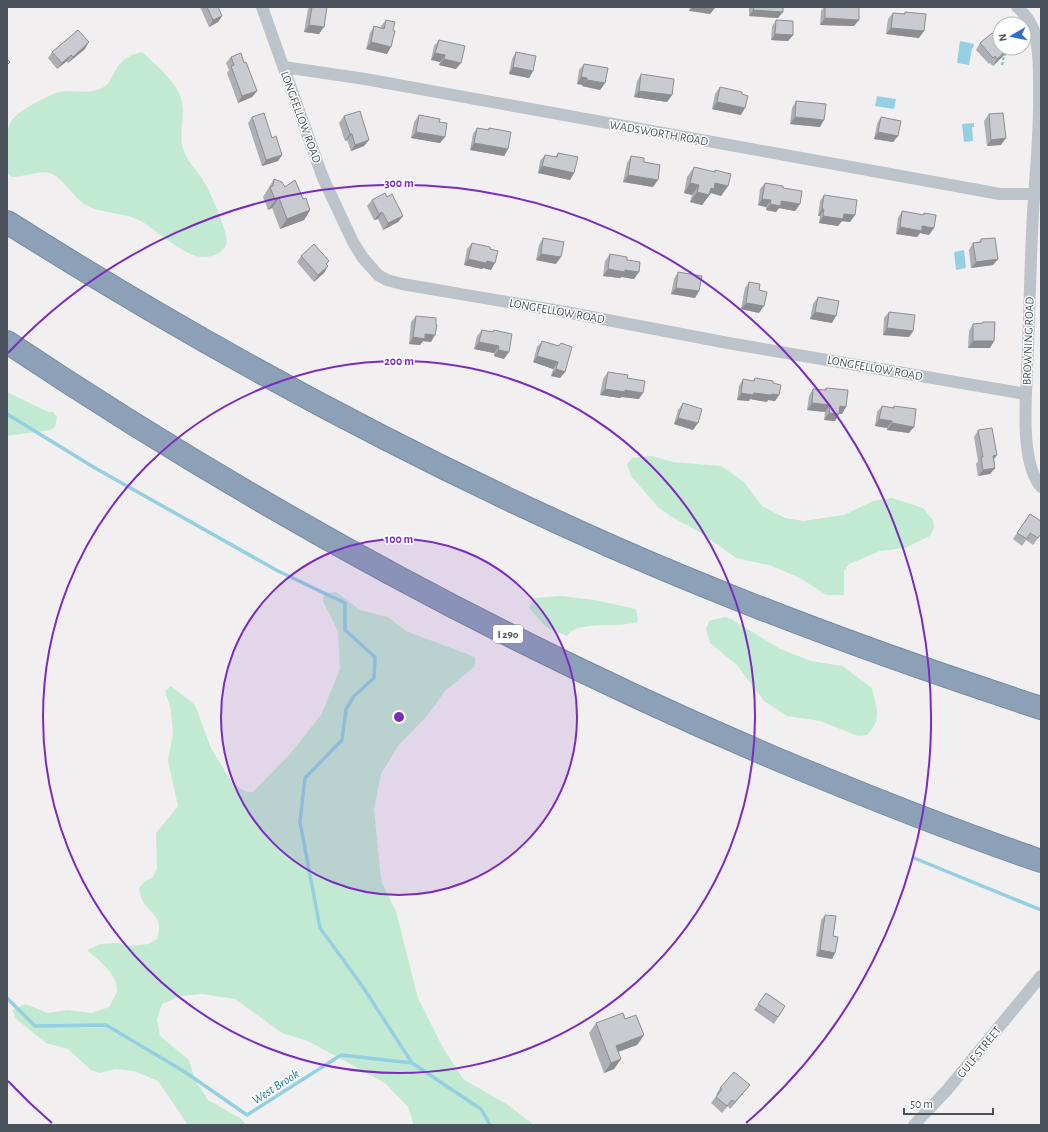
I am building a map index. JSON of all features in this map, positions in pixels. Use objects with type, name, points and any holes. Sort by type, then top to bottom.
[{"type":"highway","points":[[7,222],[111,286],[319,404],[516,502],[666,570],[789,619],[910,664],[1041,708]]},
{"type":"highway","name":"I 290","points":[[7,342],[111,410],[239,488],[376,565],[505,633],[690,722],[884,803],[1041,861]]},
{"type":"street","name":"LONGFELLOW ROAD","points":[[262,7],[323,178],[350,237],[363,258],[382,278],[408,285],[576,314],[728,344],[1026,394]]},
{"type":"street","name":"BROWNING ROAD","points":[[1017,7],[1025,15],[1032,26],[1038,55],[1040,113],[1035,194],[1026,422],[1028,456],[1031,472],[1041,488]]},
{"type":"street","name":"WADSWORTH ROAD","points":[[284,67],[372,81],[1000,194],[1035,194]]},
{"type":"street","name":"GULF STREET","points":[[914,1125],[947,1090],[1041,976]]},
{"type":"path","points":[[1002,65],[1004,56]]},
{"type":"green space","points":[[142,52],[173,83],[180,95],[183,108],[181,136],[183,149],[208,190],[225,231],[225,248],[214,255],[204,257],[188,253],[139,220],[132,217],[99,210],[86,205],[81,202],[60,179],[50,173],[42,172],[12,177],[7,172],[6,136],[11,121],[16,116],[36,102],[59,92],[95,91],[104,87],[108,84],[118,66],[124,60],[132,55]]},
{"type":"green space","points":[[7,392],[48,412],[53,412],[57,417],[55,427],[50,430],[7,436]]},
{"type":"green space","points":[[652,456],[673,462],[721,466],[744,482],[762,506],[785,518],[803,521],[844,515],[873,501],[892,498],[923,508],[933,520],[934,528],[930,536],[905,548],[880,551],[849,564],[844,571],[844,595],[826,595],[802,579],[772,566],[736,558],[701,533],[672,517],[658,507],[631,476],[627,464],[632,458]]},
{"type":"green space","points":[[336,592],[360,610],[388,617],[406,631],[475,657],[475,666],[445,691],[428,715],[398,746],[381,774],[374,809],[380,869],[382,883],[396,911],[418,998],[442,1046],[463,1079],[508,1105],[534,1125],[414,1125],[408,1107],[385,1083],[308,1041],[282,1033],[235,999],[202,994],[180,996],[162,1004],[157,1019],[160,1036],[189,1060],[195,1080],[208,1100],[240,1118],[246,1125],[188,1125],[158,1081],[134,1071],[115,1069],[100,1073],[91,1070],[68,1049],[46,1043],[15,1018],[13,1010],[25,1004],[48,1013],[67,1010],[92,1013],[109,1007],[117,992],[114,978],[106,967],[87,950],[101,944],[119,943],[130,946],[148,944],[157,939],[159,926],[157,918],[143,901],[139,888],[145,881],[152,878],[157,869],[156,833],[178,806],[168,761],[173,733],[171,710],[165,691],[171,686],[195,705],[211,748],[233,784],[247,792],[253,792],[289,755],[321,715],[340,669],[338,631],[323,601],[324,593]]},
{"type":"green space","points":[[561,596],[595,600],[636,609],[638,622],[586,626],[572,631],[567,636],[546,627],[529,608],[533,598]]},
{"type":"green space","points":[[725,617],[731,619],[780,649],[811,661],[842,666],[872,688],[877,718],[872,729],[867,735],[858,736],[820,721],[787,716],[764,701],[737,665],[710,643],[706,629],[709,621]]},
{"type":"water","points":[[960,41],[974,44],[969,65],[957,63]]},
{"type":"water","points":[[877,96],[896,99],[894,109],[875,106]]},
{"type":"water","points":[[974,123],[974,127],[972,127],[973,141],[964,142],[962,124]]},
{"type":"water","points":[[964,250],[966,268],[956,270],[954,252]]},
{"type":"building","points":[[207,7],[218,7],[222,16],[213,20]]},
{"type":"building","points":[[312,7],[327,7],[324,27],[309,25]]},
{"type":"building","points":[[754,7],[783,7],[783,12],[753,10]]},
{"type":"building","points":[[825,7],[859,7],[859,20],[825,18]]},
{"type":"building","points":[[905,12],[926,14],[924,31],[891,28],[893,13],[905,14]]},
{"type":"building","points":[[386,20],[395,22],[393,30],[395,31],[391,47],[371,42],[374,26],[384,29]]},
{"type":"building","points":[[776,20],[793,21],[793,35],[775,34]]},
{"type":"building","points":[[78,30],[89,42],[73,57],[71,55],[62,63],[52,52]]},
{"type":"building","points":[[992,33],[992,56],[995,56],[993,58],[980,43]]},
{"type":"building","points":[[439,40],[465,46],[461,63],[444,59],[445,55],[435,53]]},
{"type":"building","points":[[516,52],[536,56],[533,71],[513,67]]},
{"type":"building","points":[[241,53],[257,91],[242,96],[231,66],[234,65],[231,57]]},
{"type":"building","points":[[584,64],[608,68],[605,83],[587,80],[587,78],[581,77]]},
{"type":"building","points":[[641,74],[674,79],[672,95],[639,91]]},
{"type":"building","points":[[720,87],[742,92],[742,94],[748,96],[745,108],[717,102]]},
{"type":"building","points":[[796,101],[826,104],[824,120],[795,117]]},
{"type":"building","points":[[360,111],[369,140],[355,145],[344,116]]},
{"type":"building","points":[[264,113],[272,138],[276,136],[282,155],[266,160],[252,117]]},
{"type":"building","points":[[1003,113],[1006,138],[991,140],[989,114]]},
{"type":"building","points":[[419,115],[440,119],[439,122],[447,123],[445,137],[416,132]]},
{"type":"building","points":[[881,117],[901,121],[898,136],[878,132]]},
{"type":"building","points":[[477,128],[489,130],[489,128],[511,132],[508,149],[474,143]]},
{"type":"building","points":[[558,153],[578,157],[574,173],[542,166],[545,155],[557,157]]},
{"type":"building","points":[[631,156],[644,158],[644,162],[660,165],[658,180],[628,175]]},
{"type":"building","points":[[694,167],[731,174],[728,186],[715,183],[714,189],[711,188],[709,195],[697,192],[699,185],[690,183]]},
{"type":"building","points":[[274,179],[282,182],[285,187],[295,180],[303,199],[306,198],[310,210],[287,219],[279,198],[275,200],[270,187],[273,186]]},
{"type":"building","points":[[765,183],[802,191],[800,204],[781,201],[781,206],[770,204],[771,200],[762,199]]},
{"type":"building","points":[[385,193],[387,197],[392,194],[403,216],[388,223],[382,212],[379,214],[372,200]]},
{"type":"building","points":[[824,195],[857,200],[855,215],[844,214],[843,219],[823,216],[824,209],[822,209]]},
{"type":"building","points":[[902,211],[924,215],[924,213],[936,215],[934,228],[922,226],[922,231],[900,227]]},
{"type":"building","points":[[543,238],[564,242],[561,257],[541,254]]},
{"type":"building","points":[[995,238],[998,259],[976,262],[973,243],[981,242],[981,239]]},
{"type":"building","points":[[472,243],[490,247],[490,249],[498,251],[495,263],[487,261],[486,263],[468,259]]},
{"type":"building","points":[[314,244],[329,261],[326,264],[328,266],[318,275],[301,256]]},
{"type":"building","points":[[610,254],[627,257],[627,260],[640,262],[639,272],[625,270],[625,272],[608,269]]},
{"type":"building","points":[[678,272],[702,276],[699,291],[676,288]]},
{"type":"building","points":[[749,282],[760,284],[759,290],[767,292],[764,306],[746,303]]},
{"type":"building","points":[[818,297],[839,301],[836,316],[815,312]]},
{"type":"building","points":[[889,312],[915,315],[913,331],[887,328]]},
{"type":"building","points":[[416,316],[436,318],[437,325],[435,335],[425,334],[425,339],[413,337]]},
{"type":"building","points":[[995,322],[994,341],[973,341],[973,324]]},
{"type":"building","points":[[482,330],[493,332],[494,330],[512,334],[509,352],[498,350],[499,346],[479,342]]},
{"type":"building","points":[[542,341],[559,346],[561,343],[572,347],[565,372],[556,369],[558,362],[537,356]]},
{"type":"building","points":[[608,372],[628,375],[627,378],[645,381],[643,393],[605,389]]},
{"type":"building","points":[[755,378],[773,381],[773,383],[781,385],[779,395],[754,393],[753,395],[741,393],[743,379],[754,381]]},
{"type":"building","points":[[826,388],[848,390],[846,407],[840,406],[839,414],[829,413],[830,405],[812,403],[813,389],[826,390]]},
{"type":"building","points":[[683,403],[702,409],[698,423],[678,418]]},
{"type":"building","points":[[882,406],[916,409],[914,427],[879,419]]},
{"type":"building","points":[[992,428],[997,455],[993,456],[995,468],[983,470],[981,457],[983,457],[978,430]]},
{"type":"building","points":[[1030,514],[1041,521],[1041,534],[1038,538],[1030,533],[1027,539],[1017,533]]},
{"type":"building","points":[[825,915],[836,916],[833,936],[838,937],[835,953],[820,950]]},
{"type":"building","points":[[766,993],[785,1006],[778,1017],[758,1004]]},
{"type":"building","points":[[623,1013],[625,1019],[636,1015],[644,1035],[616,1046],[621,1059],[611,1063],[596,1023]]},
{"type":"building","points":[[734,1072],[750,1085],[735,1102],[732,1100],[727,1106],[716,1097],[722,1089],[720,1088]]},
{"type":"waterway","points":[[7,414],[95,468],[278,571],[345,603],[345,630],[375,657],[374,678],[354,696],[346,709],[342,740],[305,778],[300,822],[320,928],[363,987],[412,1063]]},
{"type":"waterway","points":[[914,858],[1041,910]]},
{"type":"waterway","name":"West Brook","points":[[7,998],[35,1026],[106,1025],[185,1072],[247,1115],[341,1055],[412,1063],[481,1109],[490,1125]]}]
